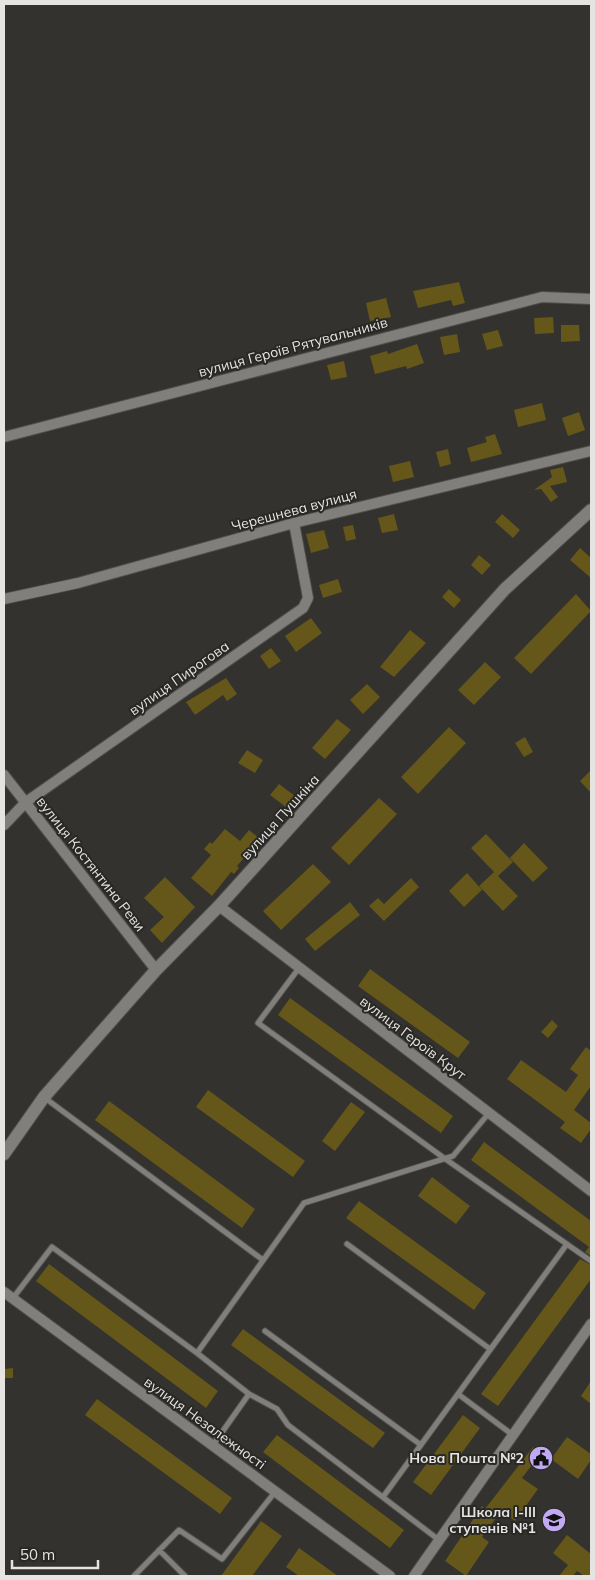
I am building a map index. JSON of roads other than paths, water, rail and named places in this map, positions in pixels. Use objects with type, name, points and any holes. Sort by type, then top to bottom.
[{"type":"street","name":"вулиця Героїв Рятувальників","points":[[4,437],[542,296],[591,299]]},
{"type":"street","name":"Черешнева вулиця","points":[[4,599],[78,583],[294,523],[591,451]]},
{"type":"street","name":"вулиця Пушкіна","points":[[4,1154],[44,1097],[156,970],[219,906],[506,589],[591,510]]},
{"type":"street","name":"вулиця Пирогова","points":[[4,825],[26,802],[303,608],[308,598],[294,523]]},
{"type":"street","name":"вулиця Костянтина Реви","points":[[4,775],[156,970]]},
{"type":"street","name":"вулиця Героїв Крут","points":[[219,906],[591,1191]]},
{"type":"street","name":"вулиця Незалежності","points":[[4,1292],[390,1576]]},
{"type":"street","points":[[414,1576],[591,1324]]},
{"type":"lane","points":[[299,968],[258,1023],[444,1158],[591,1261]]},
{"type":"lane","points":[[44,1097],[263,1260]]},
{"type":"lane","points":[[197,1353],[304,1203],[453,1156],[489,1113]]},
{"type":"lane","points":[[347,1244],[490,1350]]},
{"type":"lane","points":[[383,1497],[567,1244]]},
{"type":"lane","points":[[13,1299],[52,1247],[197,1353],[249,1394],[277,1409],[288,1425],[439,1540]]},
{"type":"lane","points":[[265,1331],[421,1445]]},
{"type":"lane","points":[[212,1445],[249,1394]]},
{"type":"lane","points":[[458,1394],[513,1435]]},
{"type":"lane","points":[[134,1576],[140,1574],[179,1530],[222,1559],[276,1492]]},
{"type":"lane","points":[[160,1550],[185,1576]]},
{"type":"place","name":"Нова Пошта №2","points":[[541,1458]]},
{"type":"place","name":"Школа І-ІІІ ступенів №1","points":[[554,1520]]}]
